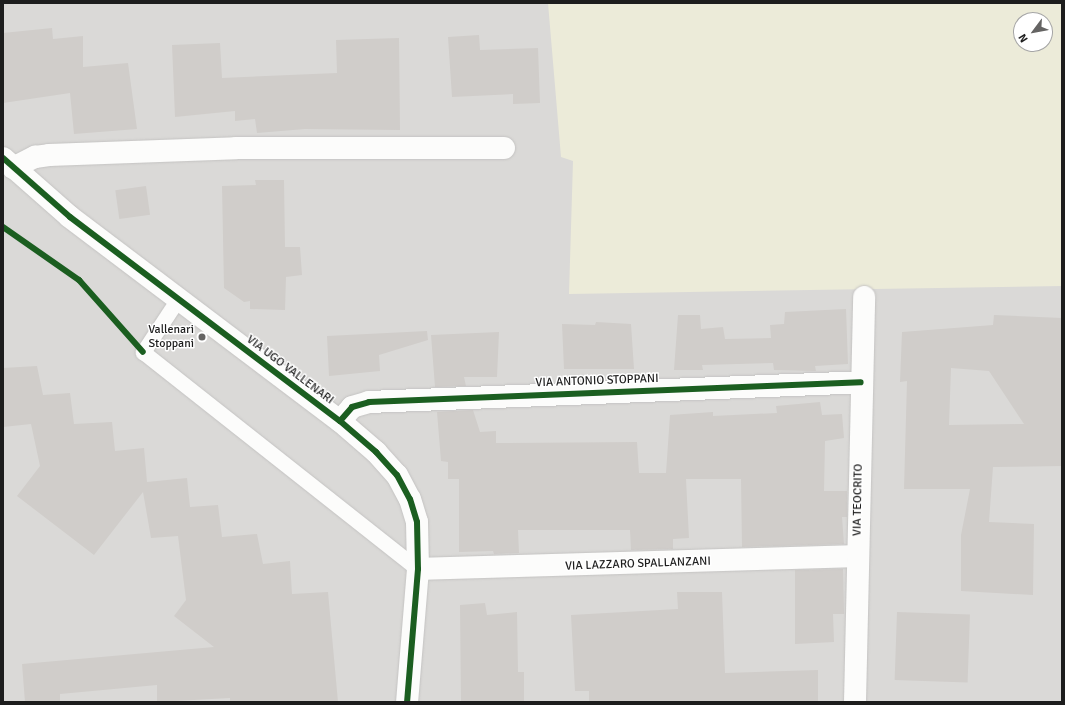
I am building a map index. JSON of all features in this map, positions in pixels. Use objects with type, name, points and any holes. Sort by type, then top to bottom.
[{"type":"street","points":[[8,163],[49,154],[236,148],[504,148]]},
{"type":"street","name":"VIA UGO VALLENARI","points":[[8,163],[70,217],[340,421],[376,452],[397,475],[404,487],[417,522],[418,569],[407,702]]},
{"type":"street","name":"VIA TEOCRITO","points":[[855,702],[857,556],[864,297]]},
{"type":"street","name":"VIA ANTONIO STOPPANI","points":[[340,421],[352,407],[369,402],[861,382]]},
{"type":"street","name":"VIA LAZZARO SPALLANZANI","points":[[418,569],[857,556]]},
{"type":"lane","points":[[178,299],[143,352],[418,569]]},
{"type":"shaded area","points":[[3,3],[1062,3],[1062,702],[3,702]]},
{"type":"green space","points":[[548,3],[1062,3],[1062,286],[569,294],[573,161],[561,157]]},
{"type":"building","points":[[52,28],[53,39],[83,36],[83,67],[128,63],[137,129],[74,134],[70,93],[3,103],[3,33]]},
{"type":"building","points":[[479,35],[480,50],[538,48],[540,103],[513,104],[513,94],[452,97],[448,37]]},
{"type":"building","points":[[399,38],[400,130],[305,129],[257,133],[255,119],[235,121],[235,111],[175,117],[172,45],[220,43],[222,78],[337,73],[336,40]]},
{"type":"building","points":[[255,180],[284,180],[285,247],[300,247],[302,275],[286,277],[285,310],[250,309],[250,301],[244,302],[224,288],[222,186],[256,185]]},
{"type":"building","points":[[146,186],[150,215],[119,219],[115,190]]},
{"type":"building","points":[[846,309],[848,364],[815,366],[816,371],[774,370],[773,363],[702,365],[703,370],[674,370],[678,315],[700,315],[701,329],[723,327],[725,339],[771,338],[770,325],[784,324],[785,312]]},
{"type":"building","points":[[994,315],[1062,318],[1062,466],[993,467],[989,522],[1034,524],[1033,595],[961,591],[961,535],[970,489],[904,489],[907,381],[900,382],[902,332],[993,325]],"holes":[[[951,368],[989,371],[1024,424],[949,425]]]},
{"type":"building","points":[[596,322],[631,324],[634,369],[564,369],[562,324],[595,325]]},
{"type":"building","points":[[427,331],[428,340],[379,355],[380,371],[329,376],[327,336]]},
{"type":"building","points":[[499,332],[497,377],[464,377],[466,386],[435,387],[431,335]]},
{"type":"building","points":[[37,366],[43,395],[70,393],[74,424],[112,422],[115,451],[144,448],[147,482],[187,478],[190,507],[218,505],[222,537],[257,534],[263,564],[290,561],[292,594],[328,592],[338,702],[230,702],[230,698],[157,702],[157,685],[60,694],[60,702],[25,702],[22,664],[214,647],[174,616],[186,600],[178,536],[151,538],[143,492],[94,555],[17,496],[40,466],[31,424],[3,427],[3,368]]},
{"type":"building","points":[[820,402],[822,415],[842,414],[844,438],[825,441],[824,491],[847,491],[847,517],[842,517],[844,544],[742,547],[741,479],[686,479],[689,538],[673,539],[673,549],[631,550],[630,530],[518,530],[519,553],[494,554],[493,551],[459,552],[459,479],[448,479],[448,462],[441,461],[437,412],[473,410],[480,432],[496,431],[496,443],[637,442],[639,473],[666,473],[670,415],[713,412],[713,416],[777,413],[776,406]]},
{"type":"building","points":[[843,569],[844,614],[833,614],[834,642],[795,644],[795,570]]},
{"type":"building","points":[[677,592],[722,592],[725,673],[818,670],[818,702],[589,702],[589,691],[575,691],[571,615],[678,609]]},
{"type":"building","points":[[485,603],[487,615],[517,612],[518,672],[524,672],[524,702],[461,702],[460,605]]},
{"type":"building","points":[[897,612],[970,615],[968,683],[895,680]]},
{"type":"cycle path","points":[[3,158],[70,217],[340,421],[376,452],[397,475],[410,499],[417,522],[418,569],[407,702]]},
{"type":"cycle path","points":[[3,227],[79,280],[143,352]]},
{"type":"cycle path","points":[[340,421],[352,407],[369,402],[861,382]]},
{"type":"place","name":"Vallenari Stoppani","points":[[202,337]]}]
